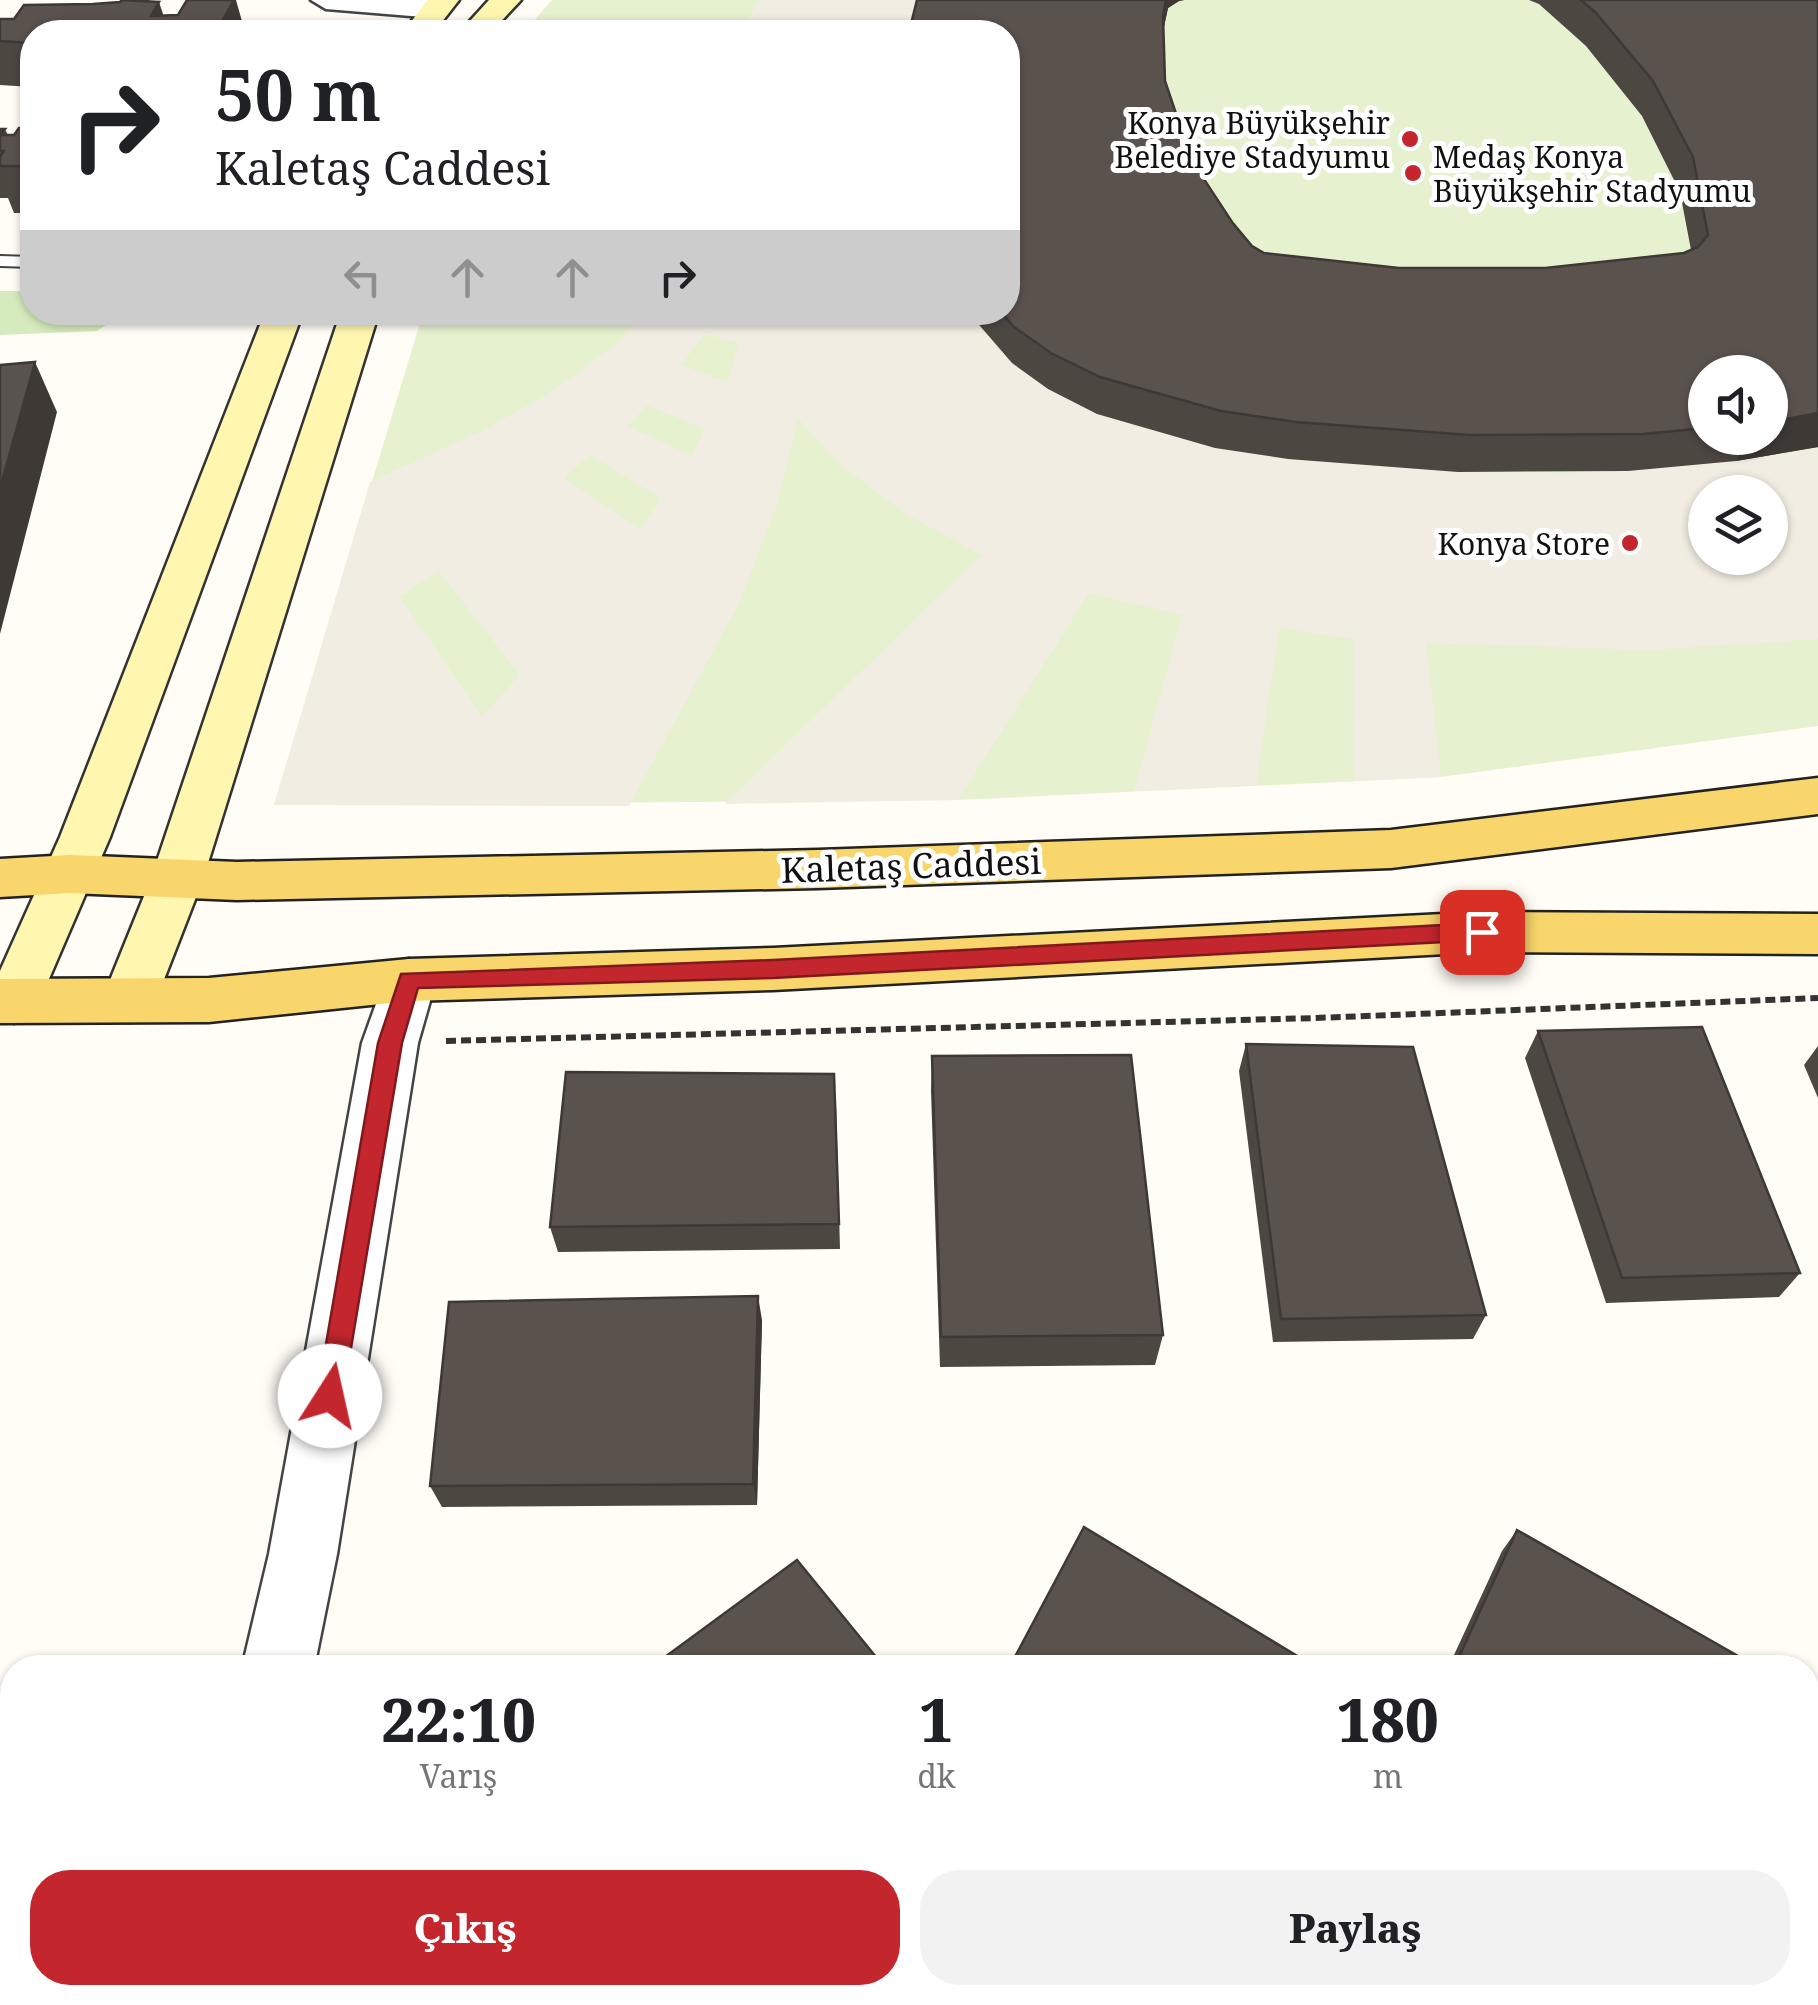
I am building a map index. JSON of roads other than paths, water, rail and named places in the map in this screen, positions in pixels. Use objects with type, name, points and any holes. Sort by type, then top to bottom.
[{"type":"main road","name":"Kaletaş Caddesi","points":[[0,878],[70,874],[178,879],[780,870],[1391,849],[1818,796]]},
{"type":"main road","points":[[7,1000],[209,1000],[409,980],[773,969],[1482,932],[1818,934]]},
{"type":"street","points":[[326,0],[433,14]]},
{"type":"street","points":[[487,20],[506,0]]},
{"type":"street","points":[[7,1000],[70,874],[279,325]]},
{"type":"street","points":[[129,1000],[178,879],[356,325]]},
{"type":"street","points":[[281,1655],[303,1554],[390,1043],[409,980]]},
{"type":"place","name":"Konya Büyükşehir Belediye Stadyumu","points":[[1410,139]]},
{"type":"place","name":"Medaş Konya Büyükşehir Stadyumu","points":[[1413,173]]},
{"type":"place","name":"Konya Store","points":[[1630,543]]}]
